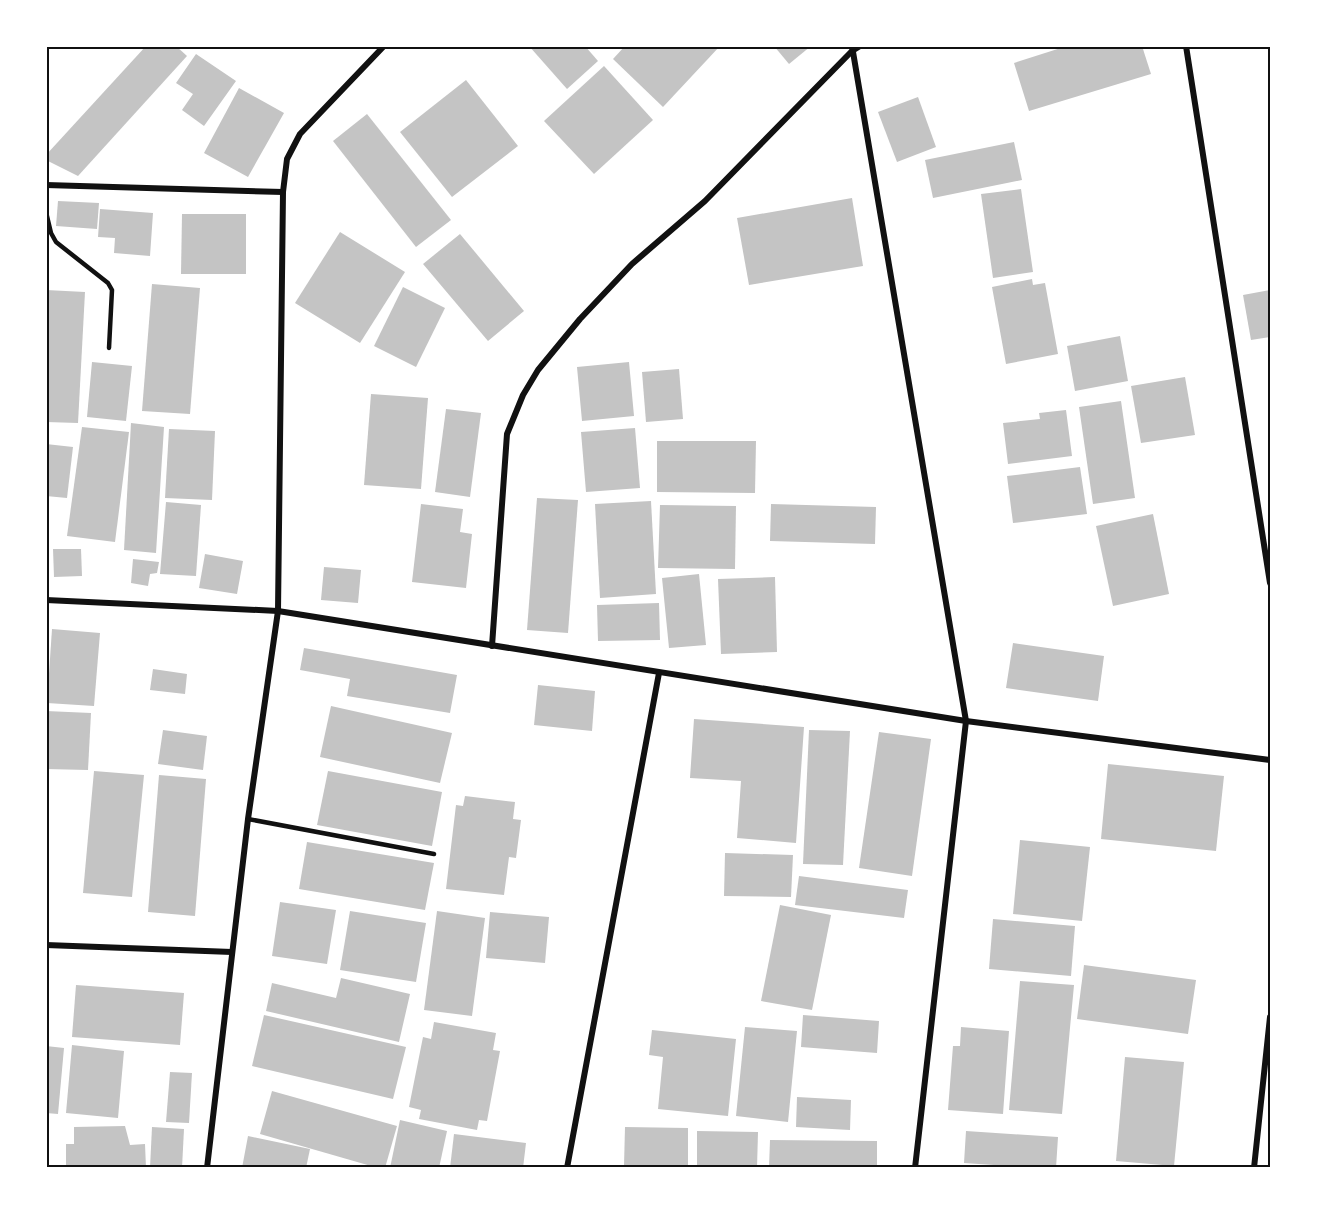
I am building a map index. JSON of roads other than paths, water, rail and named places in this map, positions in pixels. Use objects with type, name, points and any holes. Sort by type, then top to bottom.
[{"type":"street","points":[[207,1167],[232,952],[278,611],[283,192],[287,159],[300,134],[384,46]]},
{"type":"street","points":[[492,646],[507,434],[523,395],[538,370],[580,319],[632,264],[705,201],[852,49],[860,46]]},
{"type":"street","points":[[1186,46],[1270,583]]},
{"type":"street","points":[[852,49],[966,721],[915,1167]]},
{"type":"street","points":[[46,185],[283,192]]},
{"type":"street","points":[[46,600],[278,611],[966,721],[1270,760]]},
{"type":"street","points":[[567,1167],[659,673]]},
{"type":"street","points":[[46,945],[232,952]]},
{"type":"street","points":[[1254,1167],[1270,1017]]},
{"type":"lane","points":[[46,212],[51,233],[56,242],[108,283],[112,290],[108,348]]},
{"type":"lane","points":[[249,819],[434,854]]}]
